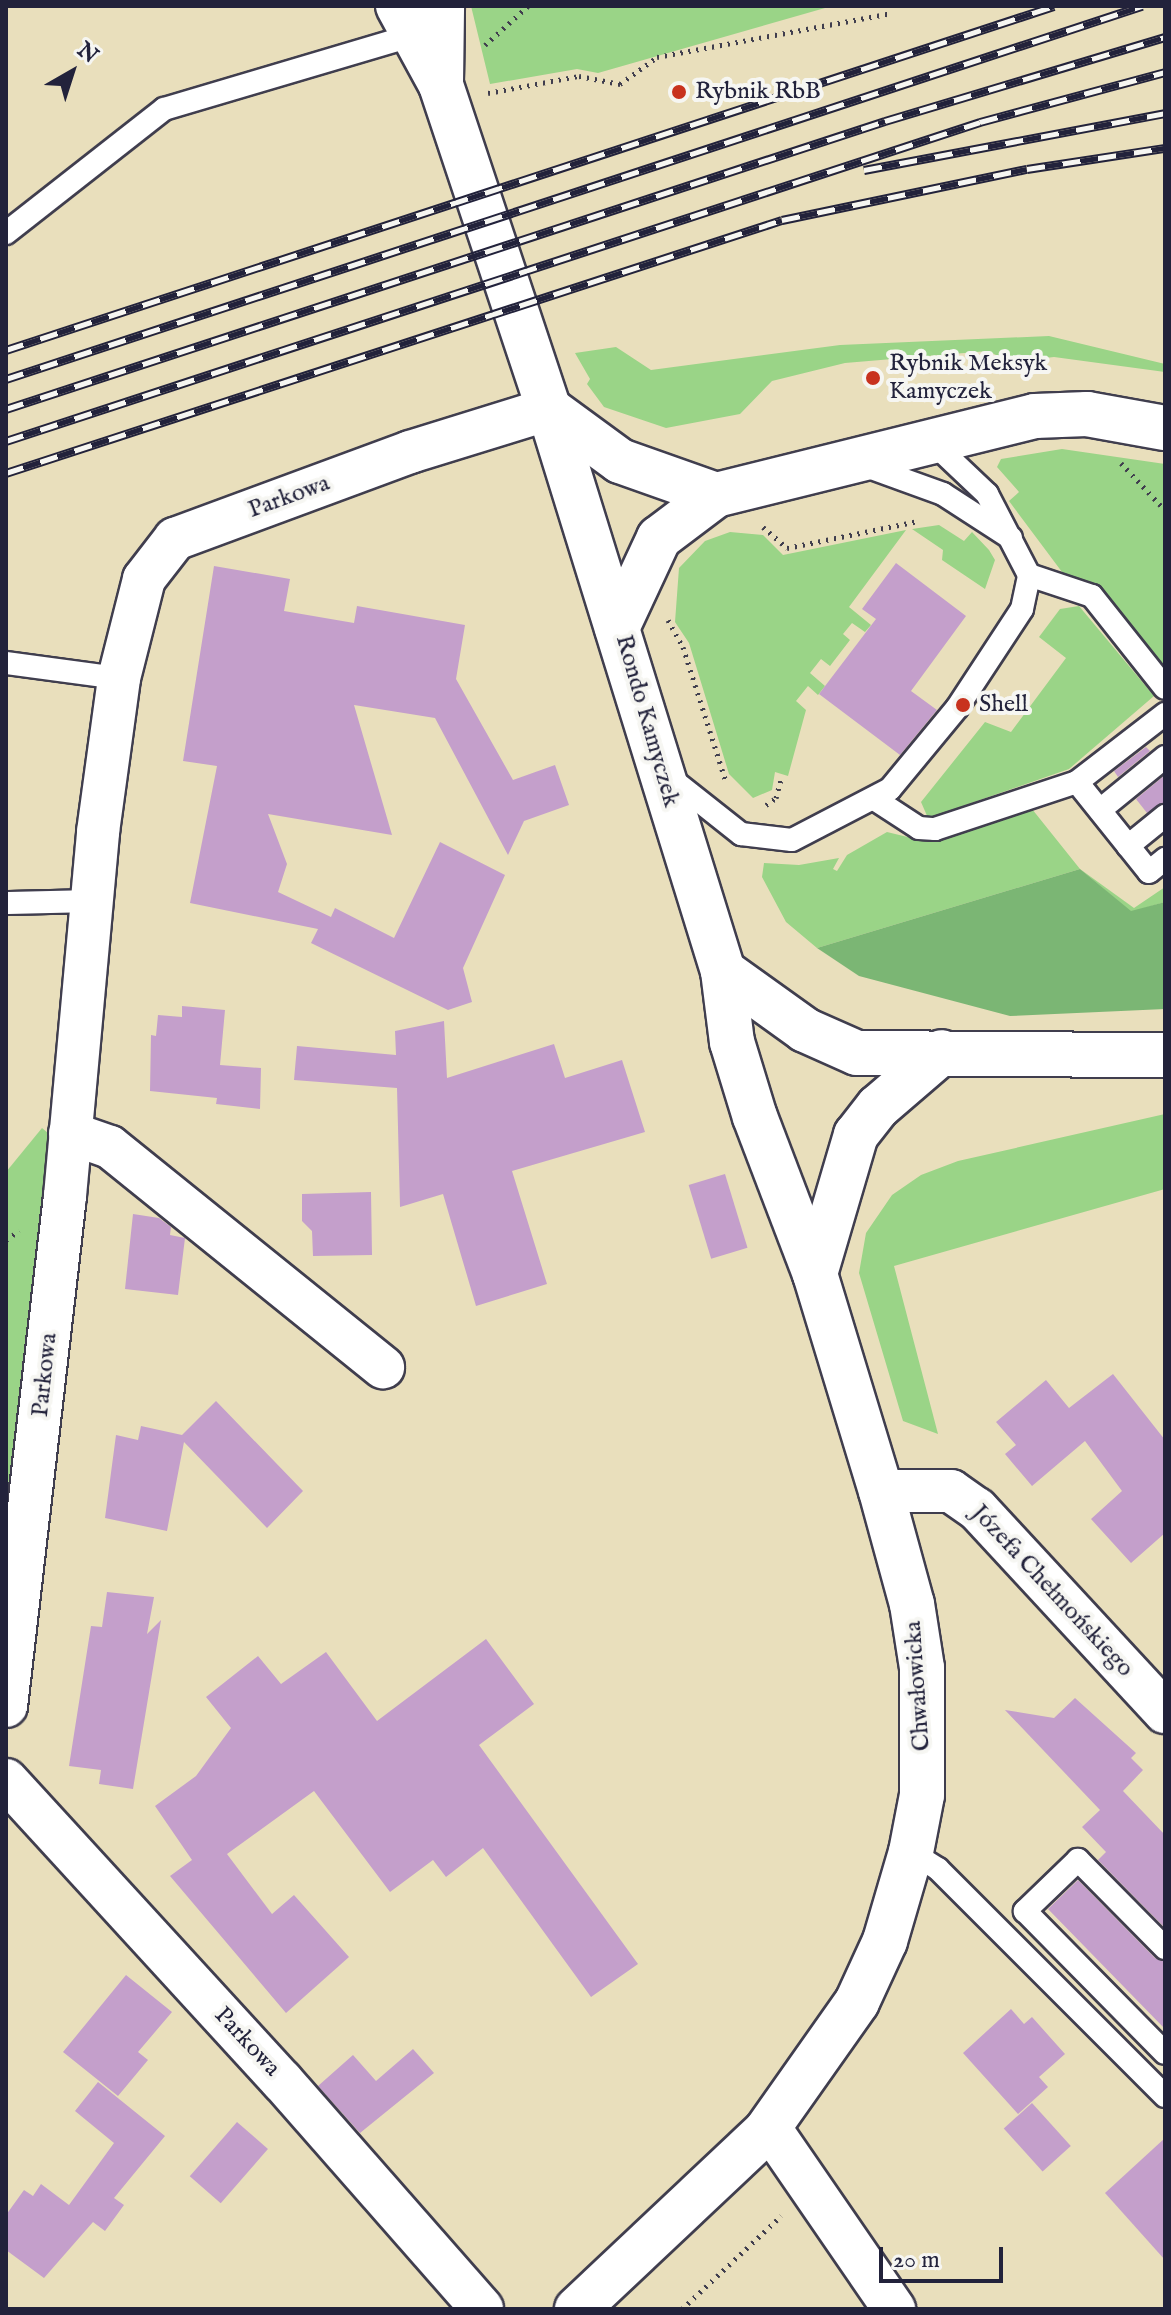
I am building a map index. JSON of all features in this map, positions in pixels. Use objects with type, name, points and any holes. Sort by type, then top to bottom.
[{"type":"main road","points":[[418,16],[549,409],[617,628]]},
{"type":"main road","points":[[549,409],[620,461],[716,495]]},
{"type":"main road","name":"Rondo Kamyczek","points":[[723,971],[617,628],[659,538],[716,495],[930,441],[1061,414],[1165,428]]},
{"type":"main road","points":[[723,971],[805,1030],[857,1053],[1165,1055]]},
{"type":"main road","name":"Chwałowicka","points":[[577,2309],[769,2127],[822,2057],[867,1982],[885,1941],[911,1852],[922,1795],[922,1668],[912,1604],[815,1274],[765,1149],[732,1042],[723,971]]},
{"type":"main road","points":[[815,1274],[856,1135],[878,1107],[942,1052]]},
{"type":"street","name":"Parkowa","points":[[6,1706],[12,1622],[70,1133],[92,901],[119,678],[144,579],[175,539],[410,452],[549,409]]},
{"type":"street","points":[[70,1133],[110,1147],[383,1367]]},
{"type":"street","name":"Józefa Chełmońskiego","points":[[881,1491],[951,1491],[977,1509],[1165,1712]]},
{"type":"street","name":"Parkowa","points":[[6,1780],[282,2081],[482,2309]]},
{"type":"street","points":[[769,2127],[814,2186],[846,2244],[894,2309]]},
{"type":"lane","points":[[6,233],[164,109],[418,16]]},
{"type":"lane","points":[[661,770],[732,830],[748,836],[792,840],[876,800],[957,708],[1005,641],[1022,609],[1029,575],[1015,541],[987,494],[930,441]]},
{"type":"lane","points":[[851,461],[943,494],[1015,541]]},
{"type":"lane","points":[[1029,575],[1092,596],[1165,688]]},
{"type":"lane","points":[[6,663],[119,678]]},
{"type":"lane","points":[[876,800],[919,828],[935,829],[1077,782],[1165,714]]},
{"type":"lane","points":[[1100,810],[1165,757]]},
{"type":"lane","points":[[1077,782],[1149,872],[1165,859]]},
{"type":"lane","points":[[1128,846],[1165,816]]},
{"type":"lane","points":[[6,903],[92,901]]},
{"type":"lane","points":[[911,1852],[938,1869],[1165,2096]]},
{"type":"lane","points":[[985,1917],[1025,1911],[1078,1860],[1165,1948]]},
{"type":"lane","points":[[1025,1911],[1165,2053]]},
{"type":"path","points":[[477,52],[528,6]]},
{"type":"path","points":[[487,93],[579,76],[620,84],[657,57],[892,13]]},
{"type":"path","points":[[1114,455],[1165,510]]},
{"type":"path","points":[[757,526],[787,548],[931,519]]},
{"type":"path","points":[[669,603],[670,629],[683,647],[725,781],[734,792]]},
{"type":"path","points":[[752,806],[776,798],[782,776]]},
{"type":"path","points":[[682,2309],[814,2186]]},
{"type":"green space","points":[[471,6],[832,6],[598,73],[577,69],[490,84]]},
{"type":"green space","points":[[1049,336],[1165,364],[1165,372],[1054,357],[1010,362],[988,351],[845,363],[772,381],[740,414],[666,428],[604,407],[587,384],[590,379],[575,353],[616,347],[651,370],[840,345]]},
{"type":"green space","points":[[1062,449],[1165,464],[1165,671],[1099,588],[1062,572],[1009,501],[1019,492],[997,467],[1001,459]]},
{"type":"green space","points":[[939,525],[964,541],[972,532],[989,550],[995,560],[985,589],[942,560],[943,550],[912,529]]},
{"type":"green space","points":[[906,530],[849,607],[871,625],[865,632],[852,623],[843,634],[850,640],[830,666],[821,659],[810,673],[825,686],[818,695],[808,686],[796,701],[806,710],[788,776],[775,772],[772,790],[753,798],[729,774],[689,643],[675,622],[679,568],[705,541],[730,532],[763,535],[783,555]]},
{"type":"green space","points":[[1079,606],[1154,696],[1069,769],[928,818],[921,802],[985,722],[1011,732],[1066,658],[1039,637],[1060,609]]},
{"type":"green space","points":[[1032,809],[1080,869],[817,948],[786,922],[762,877],[764,863],[799,865],[839,858],[833,869],[837,871],[847,855],[887,832],[928,842]]},
{"type":"green space","points":[[1080,869],[1134,908],[1165,887],[1165,902],[1131,912]]},
{"type":"green space","points":[[1080,869],[1131,911],[1165,902],[1165,1009],[1010,1016],[859,976],[817,948]]},
{"type":"green space","points":[[1165,1114],[1165,1189],[894,1266],[938,1434],[903,1421],[859,1273],[866,1233],[892,1195],[921,1175],[958,1161]]},
{"type":"green space","points":[[42,1128],[61,1144],[6,1499],[6,1172]]},
{"type":"building","points":[[896,563],[966,616],[911,691],[937,710],[900,755],[819,694],[876,619],[862,609]]},
{"type":"building","points":[[214,566],[290,579],[284,611],[354,623],[357,606],[465,625],[456,679],[513,780],[555,765],[569,805],[524,821],[508,855],[435,718],[354,705],[392,835],[268,814],[287,864],[278,892],[331,917],[335,908],[394,938],[440,842],[505,875],[463,968],[472,1002],[448,1010],[311,943],[318,929],[190,903],[217,766],[183,761]]},
{"type":"building","points":[[1146,747],[1150,751],[1118,777],[1114,771]]},
{"type":"building","points":[[1165,775],[1165,802],[1147,813],[1136,799]]},
{"type":"building","points":[[182,1006],[225,1010],[220,1065],[261,1068],[260,1109],[216,1104],[217,1098],[150,1091],[151,1035],[156,1036],[158,1015],[182,1017]]},
{"type":"building","points":[[444,1021],[447,1078],[554,1044],[565,1078],[622,1060],[645,1132],[512,1171],[547,1284],[476,1306],[443,1194],[400,1207],[397,1088],[294,1080],[297,1046],[396,1055],[395,1031]]},
{"type":"building","points":[[725,1174],[748,1248],[711,1259],[689,1185]]},
{"type":"building","points":[[371,1192],[372,1255],[313,1256],[312,1231],[302,1221],[302,1194]]},
{"type":"building","points":[[133,1214],[159,1218],[171,1227],[170,1235],[185,1238],[178,1295],[125,1289]]},
{"type":"building","points":[[1113,1374],[1165,1440],[1165,1533],[1131,1563],[1091,1519],[1122,1491],[1085,1441],[1032,1486],[1005,1454],[1016,1445],[996,1422],[1046,1380],[1069,1408]]},
{"type":"building","points":[[216,1401],[303,1491],[267,1528],[184,1442],[167,1531],[105,1518],[116,1435],[138,1440],[141,1426],[182,1435]]},
{"type":"building","points":[[107,1592],[154,1597],[147,1634],[161,1620],[133,1789],[99,1784],[101,1770],[69,1766],[91,1626],[102,1627]]},
{"type":"building","points":[[486,1639],[534,1704],[479,1745],[638,1964],[591,1997],[483,1848],[446,1877],[433,1860],[390,1892],[314,1791],[227,1854],[272,1914],[294,1895],[349,1957],[286,2013],[170,1876],[192,1860],[155,1806],[196,1776],[231,1728],[206,1697],[258,1656],[281,1684],[326,1652],[377,1721]]},
{"type":"building","points":[[1075,1698],[1136,1753],[1131,1758],[1143,1770],[1123,1791],[1165,1835],[1165,1928],[1098,1860],[1106,1852],[1082,1827],[1100,1810],[1005,1710],[1054,1718]]},
{"type":"building","points":[[1078,1880],[1155,1958],[1165,1962],[1165,2029],[1048,1909]]},
{"type":"building","points":[[126,1975],[172,2012],[138,2052],[148,2060],[118,2096],[63,2052]]},
{"type":"building","points":[[1011,2009],[1024,2024],[1032,2017],[1065,2054],[1039,2077],[1048,2087],[1018,2114],[963,2053]]},
{"type":"building","points":[[413,2049],[434,2073],[360,2133],[318,2086],[353,2055],[376,2081]]},
{"type":"building","points":[[98,2082],[165,2136],[114,2198],[124,2205],[105,2231],[93,2222],[44,2278],[6,2250],[6,2215],[24,2190],[33,2196],[41,2184],[69,2205],[114,2143],[75,2111]]},
{"type":"building","points":[[1032,2103],[1071,2146],[1043,2172],[1004,2128]]},
{"type":"building","points":[[237,2122],[268,2149],[221,2203],[190,2176]]},
{"type":"building","points":[[1165,2138],[1165,2260],[1105,2193]]},
{"type":"railway","points":[[6,350],[1054,6]]},
{"type":"railway","points":[[6,379],[1142,6]]},
{"type":"railway","points":[[6,409],[885,121],[1165,37]]},
{"type":"railway","points":[[6,441],[980,122],[1165,72]]},
{"type":"railway","points":[[864,170],[1165,113]]},
{"type":"railway","points":[[6,473],[782,220],[1027,169],[1165,148]]},
{"type":"place","name":"Rybnik RbB","points":[[679,92]]},
{"type":"place","name":"Rybnik Meksyk Kamyczek","points":[[873,378]]},
{"type":"place","name":"Shell","points":[[963,705]]}]
